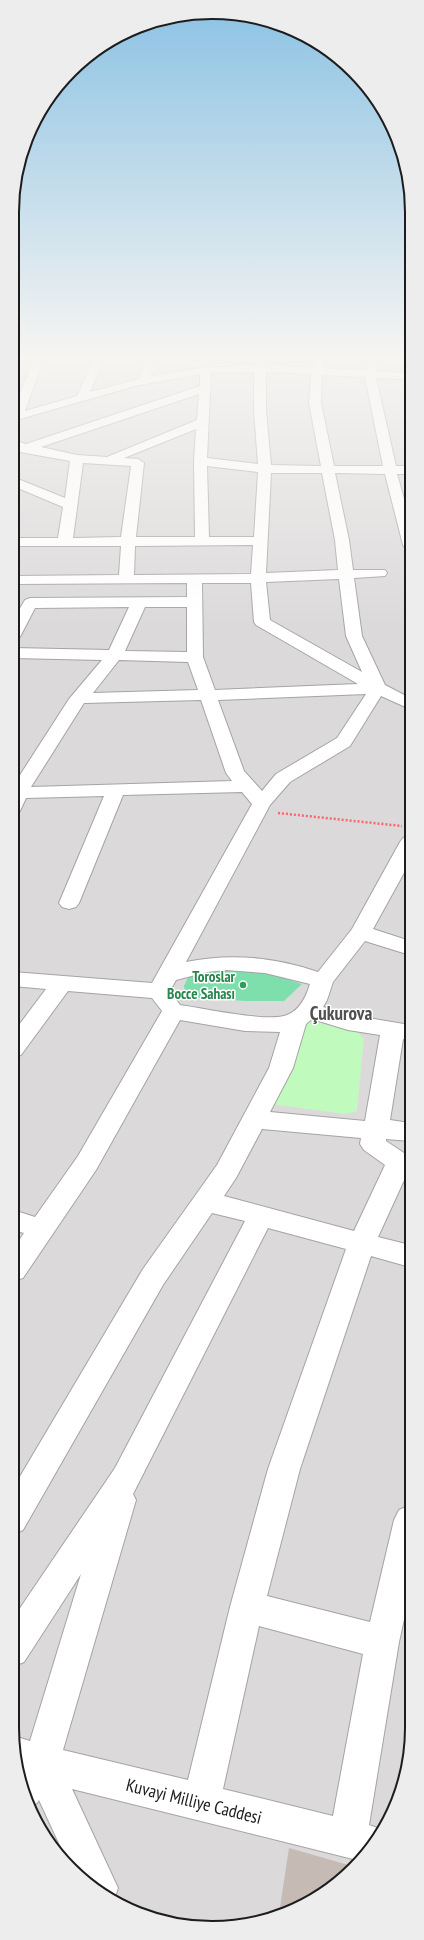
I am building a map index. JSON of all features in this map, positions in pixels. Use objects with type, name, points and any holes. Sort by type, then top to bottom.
[{"type":"street","points":[[19,446],[78,459],[138,463],[128,541],[126,579]]},
{"type":"street","points":[[19,450],[33,446]]},
{"type":"street","points":[[108,460],[144,446]]},
{"type":"street","points":[[201,446],[200,460],[202,540]]},
{"type":"street","points":[[263,446],[265,468],[258,578],[262,622],[378,688],[405,702]]},
{"type":"street","points":[[323,446],[342,540],[354,636],[378,688]]},
{"type":"street","points":[[385,446],[405,526]]},
{"type":"street","points":[[65,541],[78,459]]},
{"type":"street","points":[[200,460],[265,468],[405,470]]},
{"type":"street","points":[[19,484],[70,505]]},
{"type":"street","points":[[19,542],[202,540],[260,541]]},
{"type":"street","points":[[19,580],[258,578],[380,574]]},
{"type":"street","points":[[194,579],[194,656],[235,773],[260,807]]},
{"type":"street","points":[[19,623],[30,603],[194,602]]},
{"type":"street","points":[[19,792],[80,698],[115,655],[139,603]]},
{"type":"street","points":[[19,653],[194,656]]},
{"type":"street","points":[[80,698],[208,695],[378,688]]},
{"type":"street","points":[[19,1260],[87,1163],[167,992],[260,807],[283,778],[344,742],[378,688]]},
{"type":"street","points":[[19,798],[116,791],[246,786]]},
{"type":"street","points":[[69,903],[116,791]]},
{"type":"street","points":[[19,1508],[153,1277],[227,1172],[281,1068],[302,1015],[316,1000],[322,981],[361,932],[405,856]]},
{"type":"street","points":[[361,932],[405,946]]},
{"type":"street","points":[[167,992],[190,967],[218,963],[265,966],[291,971],[322,981]]},
{"type":"street","points":[[19,979],[167,992],[245,1023],[278,1025],[302,1015],[402,1032],[373,1144],[405,1166],[362,1243],[284,1469],[247,1607],[201,1802]]},
{"type":"street","points":[[19,1041],[62,983]]},
{"type":"street","points":[[254,1119],[376,1131],[392,1129],[405,1131]]},
{"type":"street","points":[[206,1201],[405,1255]]},
{"type":"street","points":[[19,1639],[126,1478],[261,1216]]},
{"type":"street","points":[[19,1222],[42,1228]]},
{"type":"street","points":[[95,1881],[28,1770],[126,1478]]},
{"type":"street","points":[[360,1841],[382,1642],[405,1542]]},
{"type":"street","points":[[247,1607],[382,1642]]},
{"type":"street","name":"Kuvayi Milliye Caddesi","points":[[28,1770],[201,1802],[360,1841]]},
{"type":"path","points":[[260,807],[405,834]]},
{"type":"shaded area","points":[[19,446],[405,446],[405,1741],[395,1790],[379,1824],[365,1845],[339,1873],[319,1888],[297,1901],[274,1911],[225,1921],[199,1921],[174,1917],[150,1911],[138,1906],[115,1895],[85,1873],[59,1845],[39,1813],[29,1790],[19,1741]]},
{"type":"green space","name":"Toroslar Bocce Sahası","points":[[208,969],[260,970],[302,984],[284,1001],[246,1001],[185,997],[184,986],[190,973]]},
{"type":"green space","points":[[305,1019],[356,1031],[364,1038],[357,1111],[345,1114],[263,1103]]},
{"type":"building","points":[[289,1848],[347,1865],[319,1888],[297,1901],[280,1909]]},
{"type":"place","name":"Toroslar Bocce Sahası","points":[[243,985]]},
{"type":"district","name":"Çukurova","points":[[341,1013]]}]
